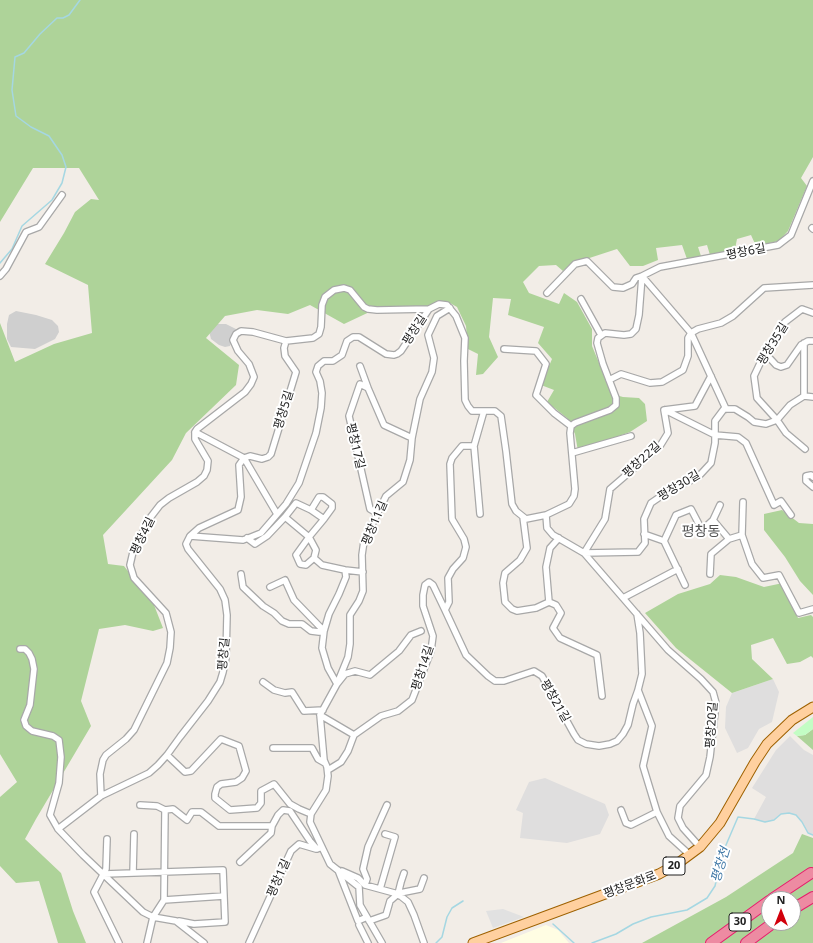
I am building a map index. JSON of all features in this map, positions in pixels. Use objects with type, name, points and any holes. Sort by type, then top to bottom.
[{"type":"highway","points":[[784,891],[811,873]]},
{"type":"highway","points":[[801,904],[813,897]]},
{"type":"highway","name":"30","points":[[711,943],[761,907]]},
{"type":"highway","name":"30","points":[[746,943],[762,931]]},
{"type":"main road","name":"평창문화로","points":[[473,943],[659,874],[690,855],[700,847],[720,823],[767,744],[792,720],[813,707]]},
{"type":"street","name":"평창6길","points":[[547,293],[575,264],[587,261],[613,287],[623,288],[632,284],[636,278],[660,267],[778,245],[791,235],[813,181]]},
{"type":"street","points":[[0,276],[6,269],[26,232],[39,227],[62,195]]},
{"type":"street","points":[[642,276],[692,333],[726,409],[735,410],[754,422],[766,424],[777,420],[790,405],[804,396],[813,398]]},
{"type":"street","points":[[450,308],[461,325],[465,338],[465,400],[472,411],[495,411],[500,416],[506,451],[512,504],[516,511],[523,517],[526,519],[534,519],[569,504],[574,496],[575,489],[570,433],[571,426],[575,423],[610,410],[616,405],[616,398],[602,364],[597,343],[598,338],[605,333],[624,335],[630,334],[636,329],[639,315],[642,276]]},
{"type":"street","points":[[609,380],[621,374],[650,383],[662,382],[683,370],[688,356],[688,338],[698,329],[721,323],[734,316],[764,288],[813,285]]},
{"type":"street","points":[[195,432],[245,392],[251,384],[254,377],[249,364],[238,351],[233,340],[236,334],[241,331],[253,332],[286,341],[313,338],[319,334],[321,327],[322,305],[325,297],[334,290],[344,288],[350,290],[364,307],[368,309],[429,309]]},
{"type":"street","points":[[581,299],[601,335]]},
{"type":"street","name":"평창길","points":[[58,829],[101,796],[149,773],[167,755],[208,701],[220,682],[224,672],[226,658],[227,615],[225,600],[220,590],[188,549],[186,544],[190,536],[243,540],[261,532],[286,504],[299,483],[316,433],[321,408],[322,393],[320,381],[316,372],[318,366],[324,361],[333,361],[342,355],[347,341],[353,337],[359,337],[386,354],[397,354],[401,351],[429,309],[440,304],[447,305],[450,308]]},
{"type":"street","name":"평창11길","points":[[338,684],[348,657],[350,644],[350,615],[359,601],[363,591],[362,555],[364,541],[386,496],[403,482],[410,460],[412,438],[420,400],[432,372],[434,358],[428,334],[437,316],[450,308]]},
{"type":"street","name":"평창35길","points":[[805,449],[786,433],[777,420],[757,398],[754,376],[765,353],[785,322],[802,309],[813,313]]},
{"type":"street","name":"평창5길","points":[[195,432],[244,458],[250,456],[262,458],[268,457],[271,454],[296,372],[286,356],[284,348],[286,341]]},
{"type":"street","points":[[765,353],[776,365],[781,367],[787,365],[801,345],[808,341],[813,341]]},
{"type":"street","points":[[804,343],[804,396]]},
{"type":"street","points":[[504,349],[536,351],[546,364],[536,395],[554,413],[571,426]]},
{"type":"street","points":[[360,366],[384,425],[412,438]]},
{"type":"street","points":[[664,410],[695,406],[711,376]]},
{"type":"street","name":"평창17길","points":[[368,388],[360,384],[349,416],[370,509],[377,513]]},
{"type":"street","name":"평창30길","points":[[584,553],[638,552],[645,543],[644,519],[651,503],[670,490],[698,477],[711,464],[715,435],[715,421],[724,409],[726,409]]},
{"type":"street","points":[[664,410],[715,435],[738,437],[746,443],[774,505],[781,501],[791,515]]},
{"type":"street","name":"평창22길","points":[[584,553],[605,519],[610,489],[660,446],[668,433],[664,410]]},
{"type":"street","points":[[480,514],[474,446],[484,411]]},
{"type":"street","name":"평창4길","points":[[101,796],[100,774],[103,760],[134,730],[167,663],[171,632],[166,613],[134,578],[130,565],[133,552],[150,518],[169,498],[197,482],[204,476],[207,470],[208,461],[195,439],[195,432]]},
{"type":"street","points":[[572,453],[631,436]]},
{"type":"street","points":[[445,610],[449,602],[448,578],[453,569],[463,558],[466,547],[464,539],[452,519],[450,464],[452,458],[462,446],[474,446]]},
{"type":"street","points":[[190,536],[199,528],[238,510],[241,497],[239,465],[244,458],[277,514]]},
{"type":"street","points":[[813,477],[811,475],[806,476],[806,481],[813,488]]},
{"type":"street","points":[[285,517],[309,537],[316,550],[314,558],[306,565],[300,564],[296,555],[309,537],[332,508],[332,504],[323,497],[319,497],[311,510]]},
{"type":"street","points":[[743,502],[742,535],[752,564],[763,578],[779,575],[799,613],[813,609]]},
{"type":"street","points":[[247,538],[255,544],[267,536],[296,503],[311,510],[324,519]]},
{"type":"street","points":[[664,541],[676,515],[691,509],[702,530],[713,520],[720,505]]},
{"type":"street","name":"평창20길","points":[[546,515],[547,528],[553,535],[584,553],[668,650],[701,679],[713,692],[716,703],[710,757],[706,775],[680,806],[678,818],[683,828],[700,847]]},
{"type":"street","points":[[523,517],[527,548],[520,560],[505,573],[503,583],[505,602],[517,612],[536,608],[549,602],[556,605],[561,613],[553,628],[560,638],[597,655],[602,696]]},
{"type":"street","points":[[713,520],[729,539]]},
{"type":"street","points":[[644,534],[664,541],[685,585]]},
{"type":"street","points":[[710,574],[711,554],[729,539],[742,535]]},
{"type":"street","points":[[549,602],[546,567],[550,548],[559,538]]},
{"type":"street","points":[[314,558],[322,565],[363,572]]},
{"type":"street","points":[[623,598],[678,569]]},
{"type":"street","points":[[338,684],[328,668],[322,648],[324,631],[329,614],[340,594],[346,577],[345,570]]},
{"type":"street","points":[[241,574],[243,587],[262,606],[274,613],[282,621],[289,624],[302,624],[311,630],[319,632],[324,631]]},
{"type":"street","points":[[270,587],[285,580],[294,600],[324,631]]},
{"type":"street","name":"평창14길","points":[[354,735],[381,716],[398,711],[412,700],[431,651],[433,636],[423,606],[423,595],[426,585],[429,582],[433,585],[445,610]]},
{"type":"street","name":"평창21길","points":[[445,610],[466,655],[488,676],[495,681],[504,681],[534,671],[542,676],[578,740],[586,744],[599,746],[610,744],[620,737],[628,725],[642,674],[640,633],[637,614]]},
{"type":"street","name":"평창11길","points":[[322,712],[345,674],[355,670],[370,675],[399,651],[411,635],[421,631]]},
{"type":"street","points":[[20,648],[25,649],[29,653],[34,669],[30,705],[24,720],[26,726],[32,731],[53,736],[59,740],[61,757],[58,783],[50,815],[58,829],[83,855],[143,912],[153,917],[194,924],[225,922],[223,870],[104,874]]},
{"type":"street","points":[[263,682],[274,690],[285,693],[292,692],[304,711],[322,712],[354,735],[348,751],[341,762],[328,770]]},
{"type":"street","points":[[638,690],[652,726],[643,766],[657,812],[669,836],[690,855]]},
{"type":"street","points":[[322,712],[323,752],[328,770],[328,776],[326,790],[311,814],[310,822],[320,848],[330,864],[360,887],[360,905],[382,943]]},
{"type":"street","points":[[167,755],[185,772],[191,771],[221,739],[239,746],[246,771],[242,778],[236,782],[221,784],[217,787],[214,794],[215,798],[230,810],[257,808],[261,804],[261,791],[274,784],[290,804],[311,814]]},
{"type":"street","points":[[273,748],[312,748],[318,759],[326,764]]},
{"type":"street","points":[[365,885],[367,879],[363,869],[368,847],[387,805]]},
{"type":"street","points":[[140,806],[157,806],[165,810],[173,809],[186,820],[192,812],[201,812],[219,826],[272,826]]},
{"type":"street","points":[[147,943],[153,917],[164,900],[165,810]]},
{"type":"street","points":[[240,862],[271,833],[272,826],[278,815],[283,810],[290,811],[310,841],[320,848]]},
{"type":"street","points":[[621,810],[626,822],[631,825],[657,812]]},
{"type":"street","points":[[134,834],[134,873]]},
{"type":"street","points":[[380,889],[395,837],[385,834]]},
{"type":"street","points":[[107,839],[106,869],[94,892],[119,943]]},
{"type":"street","name":"평창1길","points":[[249,943],[292,851],[298,844],[320,848]]},
{"type":"street","points":[[338,870],[358,878],[365,885],[399,895],[408,902],[414,914],[424,943]]},
{"type":"street","points":[[338,870],[358,921],[386,915],[390,901],[400,893],[420,889],[424,878]]},
{"type":"street","points":[[399,895],[400,882],[404,873]]},
{"type":"street","points":[[164,900],[224,896]]},
{"type":"street","points":[[176,921],[204,943]]},
{"type":"street","points":[[359,925],[368,943]]},
{"type":"shaded area","points":[[16,311],[52,320],[58,326],[59,332],[55,339],[35,349],[11,347],[7,339],[7,324],[9,315]]},
{"type":"shaded area","points":[[216,324],[226,324],[236,329],[230,346],[225,347],[219,345],[211,339],[209,331]]},
{"type":"shaded area","points":[[773,679],[779,692],[772,722],[759,729],[748,748],[737,753],[725,728],[726,707],[732,693]]},
{"type":"shaded area","points":[[790,736],[804,750],[813,755],[813,835],[808,833],[796,815],[789,813],[781,814],[774,820],[765,822],[754,819],[766,797],[752,788],[776,750]]},
{"type":"shaded area","points":[[545,778],[605,804],[609,815],[600,834],[567,843],[520,838],[523,813],[516,810],[529,782]]},
{"type":"shaded area","points":[[503,909],[524,917],[493,928],[486,911]]},
{"type":"shaded area","points":[[546,925],[558,930],[569,943],[501,943]]},
{"type":"green space","points":[[0,0],[813,0],[813,157],[801,178],[807,186],[788,231],[779,241],[756,246],[751,235],[737,239],[735,249],[710,255],[707,245],[698,247],[701,256],[687,259],[682,245],[656,248],[658,260],[643,266],[630,266],[617,249],[571,264],[563,271],[556,265],[539,266],[523,282],[529,293],[559,304],[564,293],[577,302],[592,329],[592,346],[612,394],[623,397],[639,398],[645,404],[647,421],[630,432],[578,451],[575,434],[567,418],[547,402],[554,390],[541,385],[552,359],[538,343],[544,327],[508,315],[511,299],[493,298],[489,337],[498,357],[483,374],[476,375],[478,354],[468,349],[466,326],[457,307],[450,303],[433,305],[430,308],[380,307],[344,324],[310,305],[288,314],[257,310],[225,316],[206,338],[239,365],[236,385],[186,433],[172,460],[103,535],[108,564],[124,566],[154,605],[163,628],[153,631],[125,625],[99,629],[81,701],[91,726],[25,839],[61,873],[73,911],[86,943],[58,943],[39,881],[16,883],[0,866],[0,797],[17,782],[0,754],[0,323],[15,362],[54,344],[92,333],[88,285],[45,264],[75,212],[91,199],[99,200],[79,168],[33,168],[0,222]]},
{"type":"green space","points":[[782,510],[799,523],[813,524],[813,595],[800,581],[785,557],[764,530],[764,514]]},
{"type":"green space","points":[[720,575],[736,577],[764,587],[783,583],[798,618],[811,615],[813,617],[813,658],[811,656],[800,662],[787,664],[773,638],[751,645],[752,659],[773,679],[732,693],[676,648],[645,613],[678,594],[710,584]]},
{"type":"green space","points":[[813,717],[813,729],[805,735],[797,736],[793,733]]},
{"type":"green space","points":[[813,729],[813,750],[797,736],[805,735]]},
{"type":"green space","points":[[802,834],[813,838],[813,943],[642,943],[726,897],[793,853]]},
{"type":"waterway","points":[[0,263],[12,249],[22,226],[52,200],[62,183],[66,167],[62,155],[49,136],[31,127],[16,116],[12,90],[15,57],[24,53],[40,34],[57,18],[63,18],[69,15],[80,0]]},
{"type":"waterway","name":"평창천","points":[[592,943],[616,934],[633,924],[651,917],[687,910],[707,898],[715,886],[723,852],[738,817],[765,822],[774,820],[781,814],[789,813],[796,815],[808,833],[813,835]]},
{"type":"waterway","points":[[436,943],[442,937],[447,917],[452,908],[463,901]]},
{"type":"waterway","name":"평창천","points":[[553,924],[574,943]]},
{"type":"district","name":"평창동","points":[[701,532]]}]
